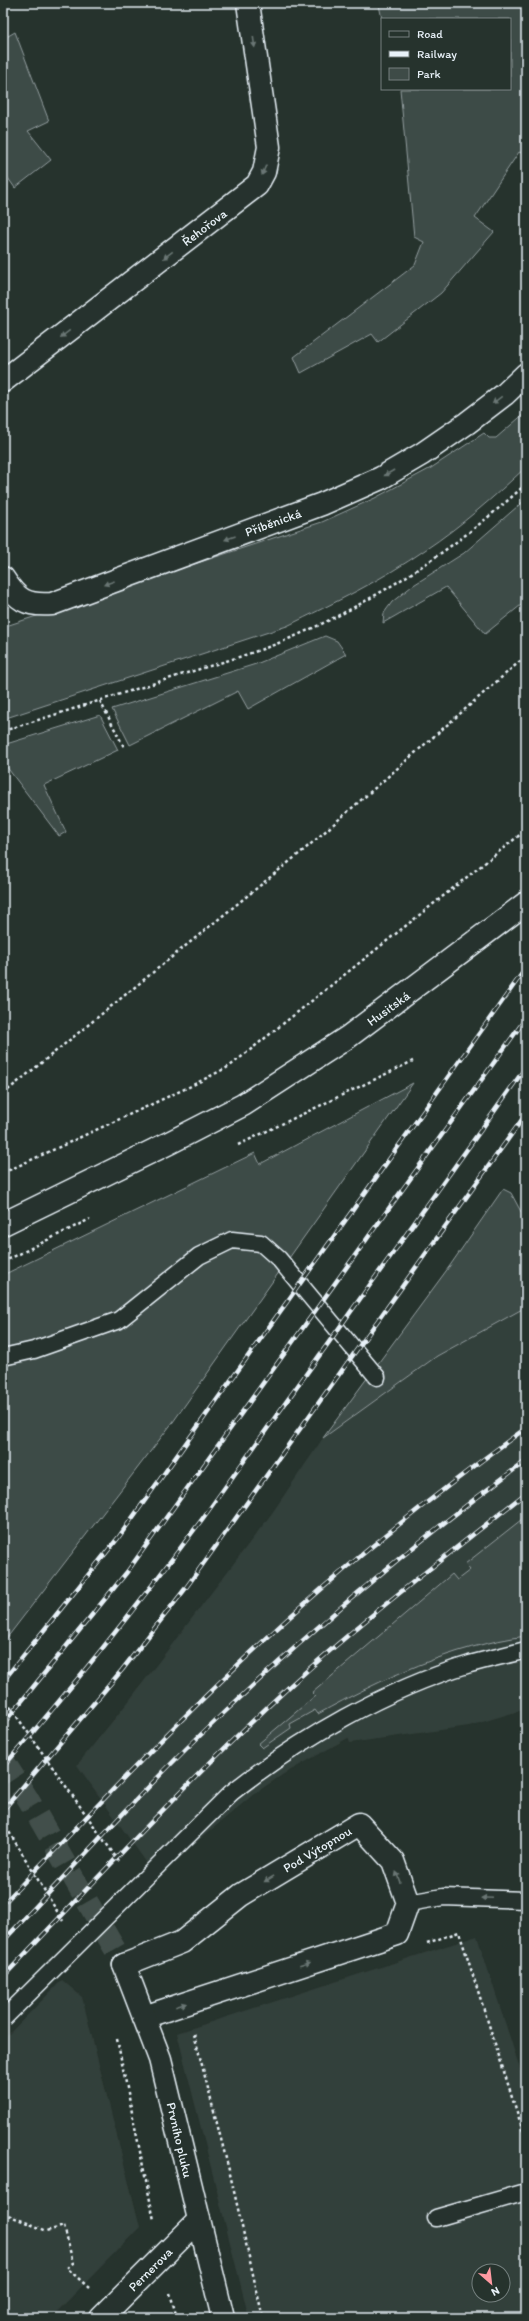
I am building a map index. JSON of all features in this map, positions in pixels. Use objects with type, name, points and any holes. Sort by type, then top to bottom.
[{"type":"street","name":"Řehořova","points":[[3,381],[257,185],[264,172],[269,147],[248,3]]},
{"type":"street","name":"Příběnická","points":[[3,578],[14,595],[27,603],[38,605],[52,604],[322,504],[381,478],[422,454],[504,394],[526,374]]},
{"type":"street","name":"Husitská","points":[[3,1224],[243,1105],[348,1037],[526,903]]},
{"type":"street","name":"Pod Výtopnou","points":[[124,1965],[182,1942],[241,1895],[359,1824],[393,1861],[408,1903]]},
{"type":"street","points":[[144,2017],[397,1934],[408,1903]]},
{"type":"street","name":"Prvního pluku","points":[[124,1965],[160,2059],[223,2318]]},
{"type":"street","name":"Pernerova","points":[[102,2318],[199,2220]]},
{"type":"lane","points":[[3,1357],[34,1350],[120,1320],[199,1256],[232,1240],[261,1243],[279,1260],[377,1377]]},
{"type":"lane","points":[[3,2018],[231,1793],[264,1767],[373,1704],[419,1682],[470,1664],[526,1650]]},
{"type":"lane","points":[[408,1903],[443,1897],[526,1900]]},
{"type":"lane","points":[[436,2218],[526,2192]]},
{"type":"path","points":[[3,731],[291,638],[349,611],[398,582],[454,543],[526,484]]},
{"type":"path","points":[[3,1094],[305,849],[526,656]]},
{"type":"path","points":[[100,700],[124,747]]},
{"type":"path","points":[[3,1173],[230,1066],[526,830]]},
{"type":"path","points":[[232,1148],[413,1061]]},
{"type":"path","points":[[3,1262],[96,1216]]},
{"type":"path","points":[[420,1945],[459,1932],[526,2140]]},
{"type":"path","points":[[115,2031],[162,2258],[176,2318]]},
{"type":"path","points":[[198,2051],[230,2174],[263,2318]]},
{"type":"path","points":[[3,2213],[47,2231],[64,2226],[73,2263]]},
{"type":"shaded area","points":[[526,1307],[526,1709],[469,1726],[350,1743],[348,1738],[282,1775],[254,1794],[156,1876],[77,1765],[128,1702],[272,1513],[323,1438],[437,1356]]},
{"type":"shaded area","points":[[477,1936],[526,2087],[526,2318],[249,2318],[177,2033]]},
{"type":"shaded area","points":[[62,1980],[82,1997],[140,2227],[51,2318],[3,2318],[3,2040]]},
{"type":"green space","points":[[371,3],[526,3],[526,142],[521,153],[519,152],[475,218],[494,232],[441,293],[378,342],[372,334],[301,373],[294,357],[415,265],[424,242],[414,237],[400,90],[511,90],[511,18],[382,18],[379,5],[371,5]]},
{"type":"green space","points":[[15,32],[49,121],[28,131],[51,160],[15,188],[3,171],[3,39]]},
{"type":"green space","points":[[526,412],[526,467],[451,531],[409,561],[358,591],[287,626],[3,719],[3,627],[322,522],[375,498],[431,468],[484,433],[489,438],[496,438]]},
{"type":"green space","points":[[526,499],[526,601],[485,634],[446,587],[383,623],[384,613],[392,602],[412,586],[464,553]]},
{"type":"green space","points":[[325,636],[337,641],[346,654],[248,709],[238,691],[130,745],[112,709],[256,664]]},
{"type":"green space","points":[[100,715],[118,750],[44,785],[66,832],[59,836],[6,766],[3,767],[3,745]]},
{"type":"green space","points":[[413,1083],[173,1422],[3,1643],[3,1275],[255,1153],[260,1164]]},
{"type":"green space","points":[[503,1189],[511,1193],[526,1221],[526,1307],[437,1356],[323,1438],[449,1267]]},
{"type":"green space","points":[[526,1516],[526,1636],[471,1647],[419,1665],[368,1688],[318,1714],[315,1710],[290,1724],[291,1728],[262,1748],[258,1744],[315,1696],[312,1693],[452,1574],[457,1580],[470,1570],[465,1564]]},
{"type":"tunnel","points":[[3,1760],[28,1799],[124,1965]]},
{"type":"railway","points":[[3,1681],[118,1538],[526,968]]},
{"type":"railway","points":[[3,1724],[127,1572],[526,1018]]},
{"type":"railway","points":[[3,1767],[105,1645],[203,1518],[526,1067]]},
{"type":"railway","points":[[3,1810],[122,1670],[185,1589],[526,1114]]},
{"type":"railway","points":[[3,1904],[159,1742],[256,1648],[320,1590],[387,1534],[526,1428]]},
{"type":"railway","points":[[3,1941],[164,1771],[269,1671],[394,1563],[437,1528],[526,1461]]},
{"type":"railway","points":[[3,1977],[216,1756],[290,1686],[377,1612],[526,1493]]}]
